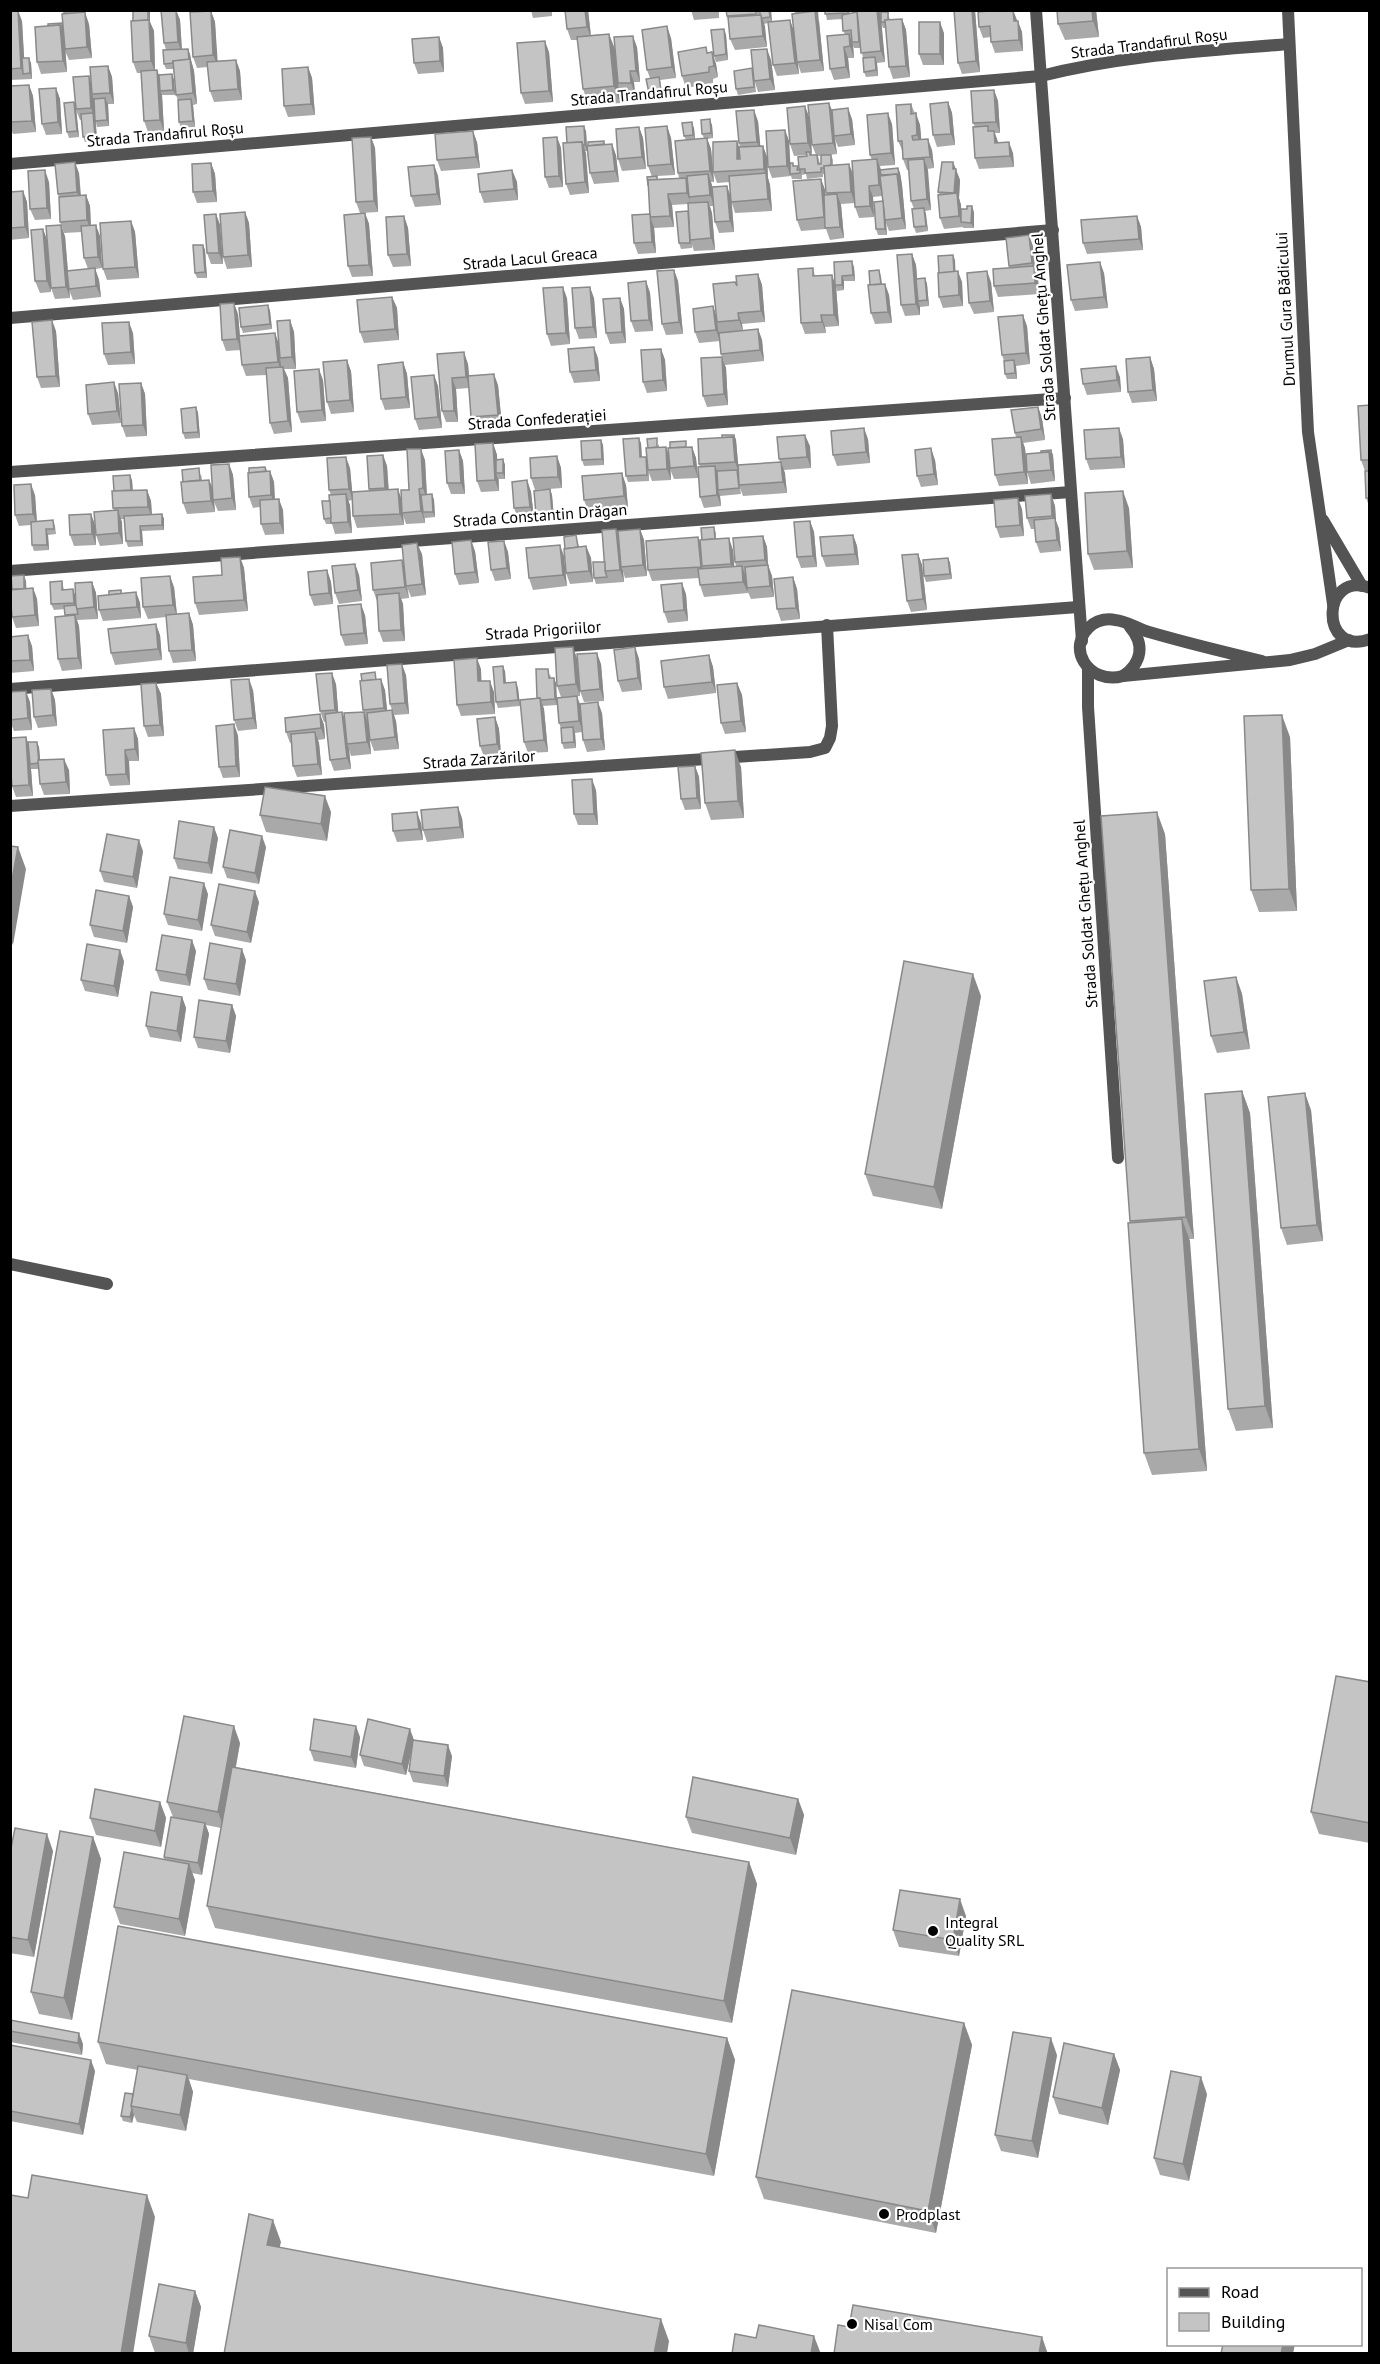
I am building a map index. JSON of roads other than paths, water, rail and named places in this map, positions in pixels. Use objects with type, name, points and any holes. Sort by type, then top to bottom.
[{"type":"street","name":"Strada Soldat Ghețu Anghel","points":[[1036,10],[1082,641]]},
{"type":"street","name":"Drumul Gura Bădicului","points":[[1288,10],[1308,432],[1333,604],[1333,623]]},
{"type":"street","name":"Strada Trandafirul Roșu","points":[[10,164],[1041,76],[1096,63],[1125,59],[1289,44]]},
{"type":"street","name":"Strada Lacul Greaca","points":[[10,318],[1053,230]]},
{"type":"street","name":"Strada Confederației","points":[[10,472],[1065,398]]},
{"type":"street","name":"Strada Constantin Drăgan","points":[[10,571],[1071,492]]},
{"type":"street","points":[[1319,514],[1366,587],[1344,590],[1333,604]]},
{"type":"street","points":[[1078,607],[1102,620]]},
{"type":"street","name":"Strada Prigoriilor","points":[[10,689],[827,624],[1078,607]]},
{"type":"street","points":[[1124,676],[1131,670],[1140,654],[1137,634],[1122,621],[1102,620],[1093,624],[1082,641],[1081,651],[1088,668],[1105,678],[1114,679],[1124,676],[1302,658],[1349,640]]},
{"type":"street","points":[[1333,623],[1342,636],[1349,640],[1358,642],[1370,639]]},
{"type":"street","points":[[1324,650],[1333,623]]},
{"type":"street","name":"Strada Zarzărilor","points":[[10,807],[810,752],[825,748],[832,726],[827,624]]},
{"type":"street","points":[[1131,627],[1262,662]]},
{"type":"street","name":"Strada Soldat Ghețu Anghel","points":[[1088,668],[1088,707],[1118,1158]]},
{"type":"street","points":[[10,1264],[107,1284]]},
{"type":"place","name":"Integral Quality SRL","points":[[933,1931]]},
{"type":"place","name":"Prodplast","points":[[884,2214]]},
{"type":"place","name":"Nisal Com","points":[[852,2324]]}]
